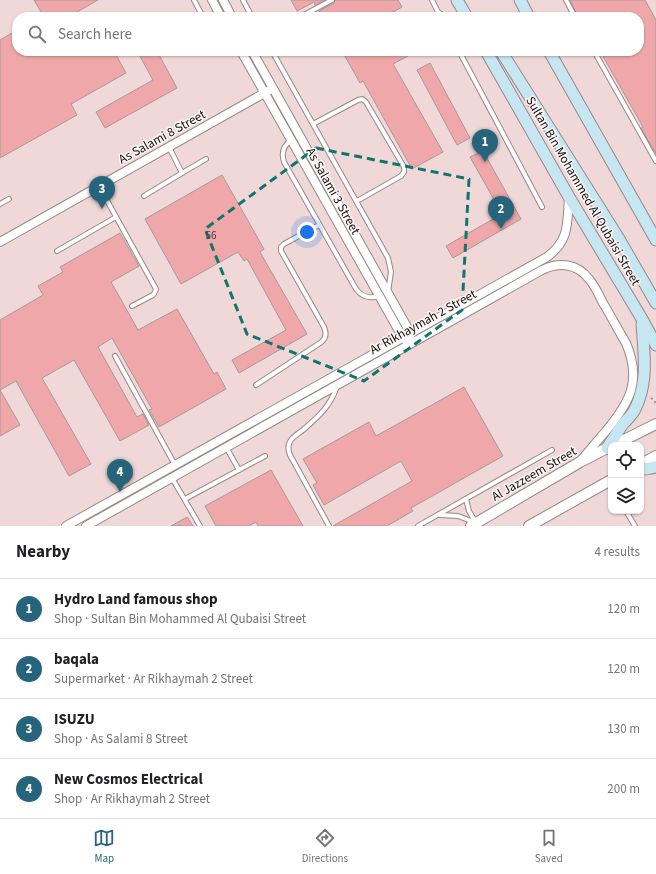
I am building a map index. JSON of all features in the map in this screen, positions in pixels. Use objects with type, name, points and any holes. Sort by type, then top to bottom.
[{"type":"main road","points":[[457,0],[464,12]]},
{"type":"main road","points":[[520,0],[526,12]]},
{"type":"main road","name":"Sultan Bin Mohammed Al Qubaisi Street","points":[[489,56],[569,197],[656,345]]},
{"type":"main road","points":[[504,56],[619,239],[656,303]]},
{"type":"main road","points":[[552,56],[656,240]]},
{"type":"main road","points":[[614,442],[621,427],[633,412],[641,392],[644,378],[645,359],[642,319]]},
{"type":"main road","points":[[644,469],[656,467]]},
{"type":"street","points":[[212,0],[218,12]]},
{"type":"street","points":[[223,0],[229,12]]},
{"type":"street","name":"As Salami 3 Street","points":[[243,56],[379,296],[409,339]]},
{"type":"street","name":"As Salami 3 Street","points":[[255,56],[388,292],[409,339]]},
{"type":"street","name":"As Salami 8 Street","points":[[0,242],[273,88]]},
{"type":"street","name":"Ar Rikhaymah 2 Street","points":[[409,339],[541,261],[553,252],[559,246],[565,233],[567,226],[569,197]]},
{"type":"street","name":"Ar Rikhaymah 2 Street","points":[[66,526],[175,465],[409,339],[554,265],[567,265],[579,269],[589,278],[626,343],[632,360],[632,386],[627,403],[580,462]]},
{"type":"street","points":[[89,525],[338,384],[340,378],[345,374],[409,339]]},
{"type":"street","name":"Al Jazzeem Street","points":[[621,442],[656,424]]},
{"type":"street","name":"Al Jazzeem Street","points":[[473,524],[580,462],[608,448]]},
{"type":"street","points":[[644,462],[656,456]]},
{"type":"street","points":[[528,526],[608,483]]},
{"type":"lane","points":[[194,0],[200,12]]},
{"type":"lane","points":[[243,0],[249,12]]},
{"type":"lane","points":[[309,12],[332,0]]},
{"type":"lane","points":[[432,0],[438,12]]},
{"type":"lane","points":[[566,0],[572,12]]},
{"type":"lane","points":[[275,56],[388,258],[391,272],[388,292]]},
{"type":"lane","points":[[462,56],[542,207]]},
{"type":"lane","points":[[597,56],[656,161]]},
{"type":"lane","points":[[313,124],[362,99],[366,102],[404,167],[404,172],[401,176],[357,202]]},
{"type":"lane","points":[[291,140],[283,149],[284,162],[319,225],[359,293],[367,297],[379,296]]},
{"type":"lane","points":[[169,147],[182,173]]},
{"type":"lane","points":[[144,196],[206,159]]},
{"type":"lane","points":[[99,186],[156,289],[153,295],[132,306]]},
{"type":"lane","points":[[0,204],[9,199]]},
{"type":"lane","points":[[57,251],[116,217]]},
{"type":"lane","points":[[256,385],[320,343],[325,338],[326,334],[324,327],[281,251],[284,244],[319,225]]},
{"type":"lane","points":[[115,356],[175,465]]},
{"type":"lane","points":[[329,526],[290,455],[288,447],[291,440],[328,406],[338,384]]},
{"type":"lane","points":[[226,447],[239,470]]},
{"type":"lane","points":[[418,526],[552,450]]},
{"type":"lane","points":[[185,500],[265,456]]},
{"type":"lane","points":[[172,478],[200,526]]},
{"type":"lane","points":[[466,499],[473,524]]},
{"type":"lane","points":[[439,514],[458,516],[473,524]]},
{"type":"lane","points":[[628,514],[635,526]]},
{"type":"path","points":[[656,399],[654,400],[656,404]]},
{"type":"highlighted area","points":[[316,148],[469,179],[462,310],[364,381],[247,334],[205,229]]},
{"type":"shaded area","points":[[0,0],[656,0],[656,526],[0,526]]},
{"type":"building","points":[[34,0],[98,0],[77,12],[41,12]]},
{"type":"building","points":[[291,0],[325,0],[315,5],[314,2],[297,11]]},
{"type":"building","points":[[335,0],[398,0],[402,7],[393,12],[320,12],[334,3]]},
{"type":"building","points":[[570,0],[645,0],[656,20],[656,154],[641,128],[643,127],[603,56],[644,56],[644,12],[576,12]]},
{"type":"building","points":[[12,33],[12,56],[117,56],[126,73],[71,104],[77,115],[0,158],[0,40]]},
{"type":"building","points":[[140,56],[160,56],[177,88],[105,128],[96,112],[153,80]]},
{"type":"building","points":[[345,56],[408,56],[393,64],[443,152],[412,169],[363,81],[360,83]]},
{"type":"building","points":[[430,63],[470,138],[457,145],[417,70]]},
{"type":"building","points":[[483,151],[521,219],[453,258],[446,246],[502,214],[470,157]]},
{"type":"building","points":[[222,175],[264,249],[260,252],[307,334],[239,373],[232,360],[286,330],[247,259],[244,261],[238,252],[181,284],[145,219]]},
{"type":"building","points":[[120,233],[139,266],[111,282],[138,330],[177,309],[214,374],[217,372],[226,389],[159,427],[149,410],[152,409],[112,338],[98,347],[137,417],[143,414],[149,425],[120,441],[74,360],[42,378],[91,464],[69,476],[16,381],[0,390],[0,320],[43,295],[38,286],[63,272],[60,267]]},
{"type":"building","points":[[464,387],[503,456],[411,508],[413,511],[387,526],[333,526],[412,481],[401,461],[324,505],[313,485],[317,483],[303,459],[369,422],[376,436]]},
{"type":"building","points":[[0,390],[20,425],[0,436]]},
{"type":"building","points":[[271,470],[303,526],[258,526],[256,522],[249,526],[216,526],[205,506]]},
{"type":"building","points":[[187,517],[193,526],[171,526]]},
{"type":"place","name":"Hydro Land famous shop","points":[[485,162]]},
{"type":"place","name":"ISUZU","points":[[102,209]]},
{"type":"place","name":"baqala","points":[[501,229]]},
{"type":"place","name":"New Cosmos Electrical","points":[[120,492]]}]
